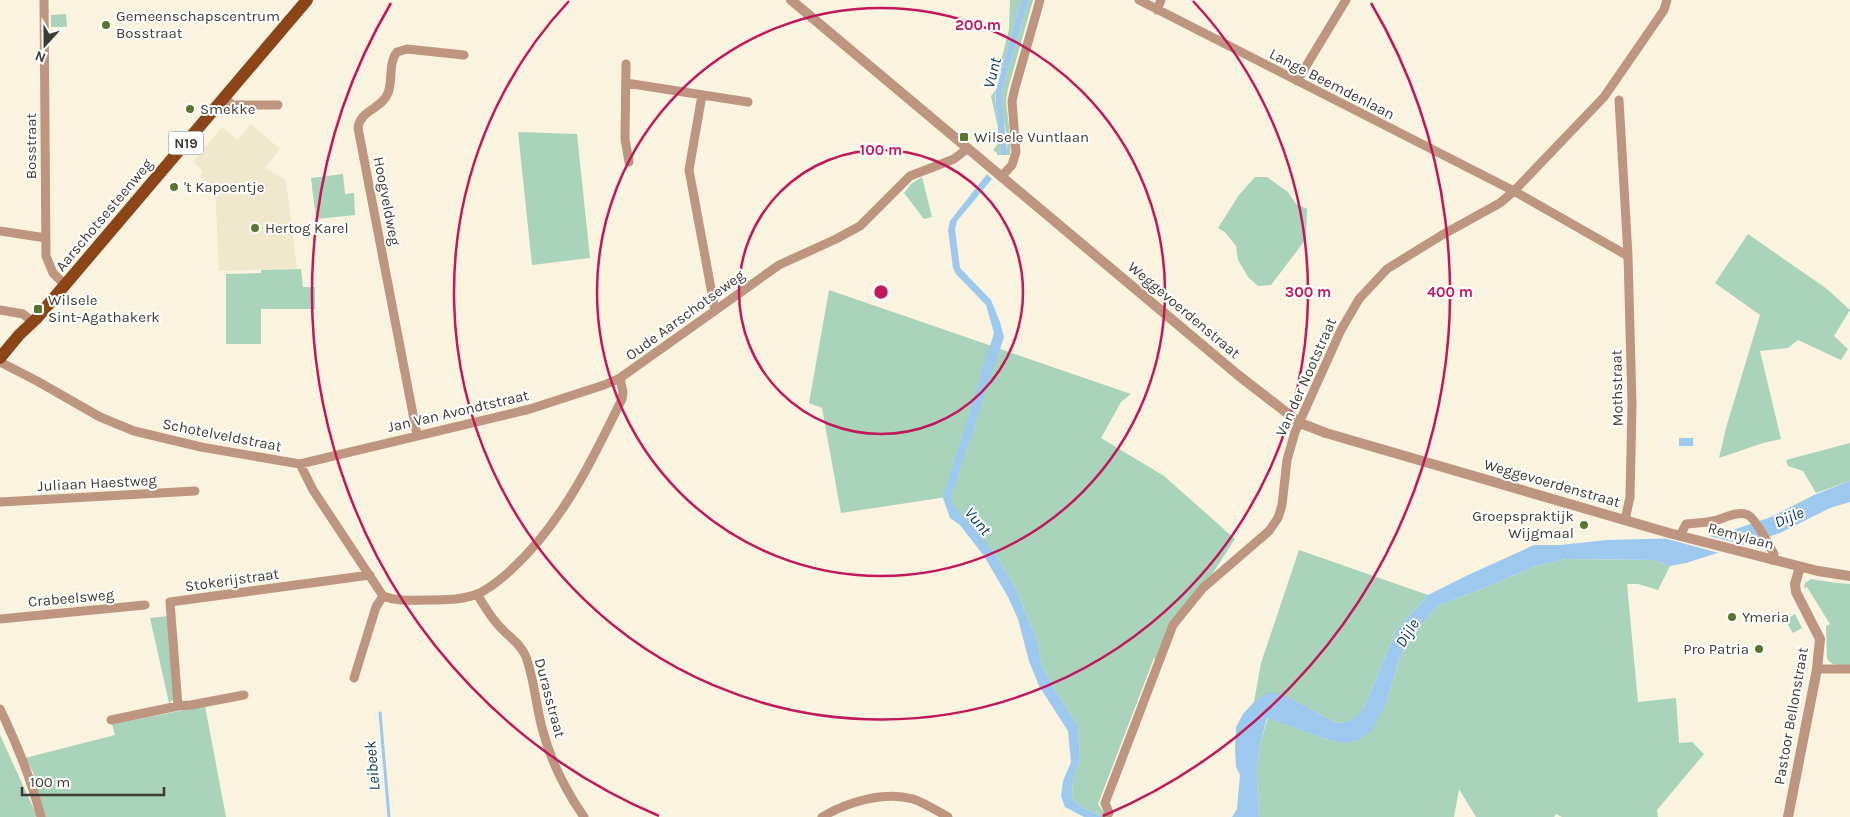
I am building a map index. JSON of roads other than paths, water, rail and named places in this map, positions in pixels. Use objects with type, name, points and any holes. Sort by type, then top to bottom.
[{"type":"main road","name":"Aarschotsesteenweg","points":[[0,358],[65,285],[307,0]]},
{"type":"street","name":"Bosstraat","points":[[44,0],[46,256],[48,265],[53,273],[65,285]]},
{"type":"street","name":"Weggevoerdenstraat","points":[[791,0],[1245,380],[1300,423],[1326,433],[1625,520]]},
{"type":"street","points":[[1000,176],[1015,160],[1016,140],[1012,101],[1040,0]]},
{"type":"street","name":"Lange Beemdenlaan","points":[[1139,0],[1514,191]]},
{"type":"street","points":[[1156,10],[1161,0]]},
{"type":"street","points":[[1297,81],[1346,0]]},
{"type":"street","name":"Van der Nootstraat","points":[[1107,816],[1105,803],[1173,625],[1204,588],[1269,531],[1278,518],[1282,505],[1289,450],[1341,330],[1359,299],[1387,269],[1500,203],[1514,191],[1604,98],[1664,10],[1667,0]]},
{"type":"street","name":"Hoogveldweg","points":[[418,435],[358,128],[362,116],[384,100],[388,94],[394,57],[397,52],[407,48],[464,55]]},
{"type":"street","points":[[626,64],[625,139],[629,162]]},
{"type":"street","points":[[626,83],[748,102]]},
{"type":"street","points":[[702,95],[690,170],[715,310]]},
{"type":"street","points":[[224,99],[233,105],[278,105]]},
{"type":"street","name":"Mothstraat","points":[[1618,100],[1628,256],[1632,404],[1630,497],[1625,520]]},
{"type":"street","name":"Oude Aarschotseweg","points":[[383,596],[394,600],[458,599],[477,594],[490,587],[529,553],[551,528],[589,467],[619,405],[623,392],[620,378],[779,265],[836,240],[860,226],[910,176],[954,159],[968,148]]},
{"type":"street","points":[[1514,191],[1628,256]]},
{"type":"street","points":[[0,231],[46,238]]},
{"type":"street","points":[[0,310],[23,314],[33,322]]},
{"type":"street","name":"Schotelveldstraat","points":[[0,362],[100,417],[134,431],[201,447],[300,464],[313,490],[383,596]]},
{"type":"street","name":"Jan Van Avondtstraat","points":[[300,464],[530,409],[620,378]]},
{"type":"street","name":"Juliaan Haestweg","points":[[0,502],[196,491]]},
{"type":"street","points":[[1674,534],[1686,524],[1713,521],[1740,514],[1748,515],[1753,519],[1774,554],[1772,560]]},
{"type":"street","name":"Remylaan","points":[[1625,520],[1746,554],[1832,575],[1850,576]]},
{"type":"street","name":"Pastoor Bellonstraat","points":[[1788,817],[1817,669],[1819,635],[1795,588],[1800,567]]},
{"type":"street","name":"Stokerijstraat","points":[[178,706],[170,602],[370,575]]},
{"type":"street","name":"Durasstraat","points":[[477,594],[488,612],[518,643],[526,657],[542,729],[561,776],[584,817]]},
{"type":"street","points":[[354,678],[376,607],[383,596]]},
{"type":"street","name":"Crabeelsweg","points":[[0,619],[145,606]]},
{"type":"street","points":[[1817,669],[1850,669]]},
{"type":"street","points":[[111,720],[244,695]]},
{"type":"street","points":[[0,709],[13,734],[41,817]]},
{"type":"street","points":[[822,817],[848,805],[873,798],[897,797],[912,799],[948,817]]},
{"type":"water","points":[[1021,0],[1029,0],[1001,94],[1007,151],[1006,155],[1000,155],[1001,143],[996,107],[996,90]]},
{"type":"water","points":[[987,174],[992,179],[957,221],[955,229],[960,268],[991,300],[1004,337],[951,497],[955,508],[971,524],[996,555],[1014,585],[1037,640],[1042,666],[1078,726],[1080,761],[1074,775],[1073,799],[1080,806],[1103,817],[1084,817],[1065,807],[1061,796],[1063,781],[1071,762],[1068,731],[1039,686],[1029,661],[1018,619],[1008,597],[984,556],[960,525],[950,518],[943,498],[994,333],[986,305],[956,274],[953,268],[948,230],[950,221]]},
{"type":"water","points":[[1679,438],[1693,438],[1693,446],[1679,446]]},
{"type":"water","name":"Dijle","points":[[1850,481],[1850,502],[1830,508],[1780,533],[1686,563],[1670,566],[1654,560],[1566,559],[1533,567],[1439,605],[1413,634],[1400,657],[1386,704],[1372,730],[1359,740],[1346,743],[1329,740],[1267,718],[1257,765],[1259,817],[1232,817],[1237,809],[1240,775],[1236,767],[1236,727],[1243,714],[1254,702],[1270,692],[1288,697],[1337,723],[1352,719],[1364,708],[1396,631],[1428,595],[1534,545],[1718,535],[1771,517],[1814,495]]},
{"type":"waterway","name":"Leibeek","points":[[380,713],[389,817]]},
{"type":"place","name":"Gemeenschapscentrum Bosstraat","points":[[106,25]]},
{"type":"place","name":"Smekke","points":[[190,109]]},
{"type":"place","name":"Wilsele Vuntlaan","points":[[964,137]]},
{"type":"place","name":"'t Kapoentje","points":[[174,187]]},
{"type":"place","name":"Hertog Karel","points":[[255,228]]},
{"type":"place","name":"Wilsele Sint-Agathakerk","points":[[38,309]]},
{"type":"place","name":"Groepspraktijk Wijgmaal","points":[[1584,525]]},
{"type":"place","name":"Ymeria","points":[[1732,617]]},
{"type":"place","name":"Pro Patria","points":[[1759,649]]},
{"type":"water label","name":"Vunt","points":[[992,73]]},
{"type":"water label","name":"Vunt","points":[[978,521]]}]
